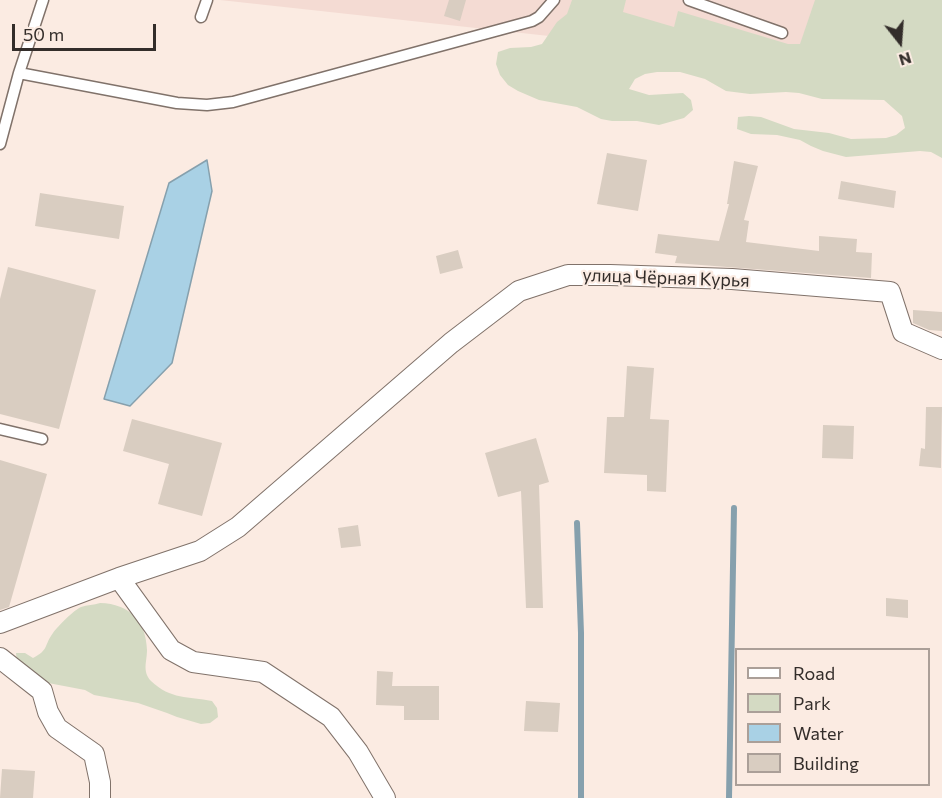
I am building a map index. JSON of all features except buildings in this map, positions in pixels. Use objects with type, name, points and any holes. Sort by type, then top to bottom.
[{"type":"street","name":"улица Чёрная Курья","points":[[119,578],[200,550],[238,527],[451,343],[519,291],[568,275],[610,274],[732,279],[890,292],[903,332],[942,349]]},
{"type":"street","points":[[0,623],[119,578],[171,650],[192,662],[263,672],[331,717],[358,752],[385,798]]},
{"type":"street","points":[[0,658],[42,692],[48,712],[57,728],[94,754],[100,782],[100,798]]},
{"type":"lane","points":[[0,144],[19,73],[43,0]]},
{"type":"lane","points":[[201,17],[207,0]]},
{"type":"lane","points":[[688,0],[782,33]]},
{"type":"lane","points":[[19,73],[177,103],[207,105],[233,102],[532,21],[540,17],[552,1]]},
{"type":"lane","points":[[0,429],[42,440]]},
{"type":"shaded area","points":[[220,0],[942,0],[942,79]]},
{"type":"green space","points":[[572,0],[626,0],[623,12],[674,27],[678,11],[788,44],[800,44],[815,0],[942,0],[942,158],[931,152],[920,151],[846,157],[823,151],[800,140],[777,135],[751,134],[737,129],[738,117],[749,116],[761,117],[794,129],[829,133],[851,139],[886,138],[896,135],[905,128],[902,116],[884,100],[822,99],[786,92],[750,94],[726,91],[705,79],[680,72],[657,72],[635,79],[629,89],[649,95],[683,93],[691,100],[693,110],[684,118],[659,125],[601,119],[577,107],[539,100],[508,85],[500,75],[496,64],[498,52],[542,44],[557,22],[567,14]]},
{"type":"green space","points":[[100,603],[111,604],[128,611],[140,623],[146,640],[146,670],[151,681],[173,694],[212,701],[217,708],[218,717],[210,723],[201,724],[138,703],[43,682],[17,663],[16,653],[25,653],[33,658],[44,650],[55,630],[70,615],[81,607]]},
{"type":"water","points":[[207,160],[212,191],[172,363],[130,406],[104,399],[169,183]]},
{"type":"waterway","points":[[729,798],[734,508]]},
{"type":"waterway","points":[[577,523],[581,633],[581,798]]}]
